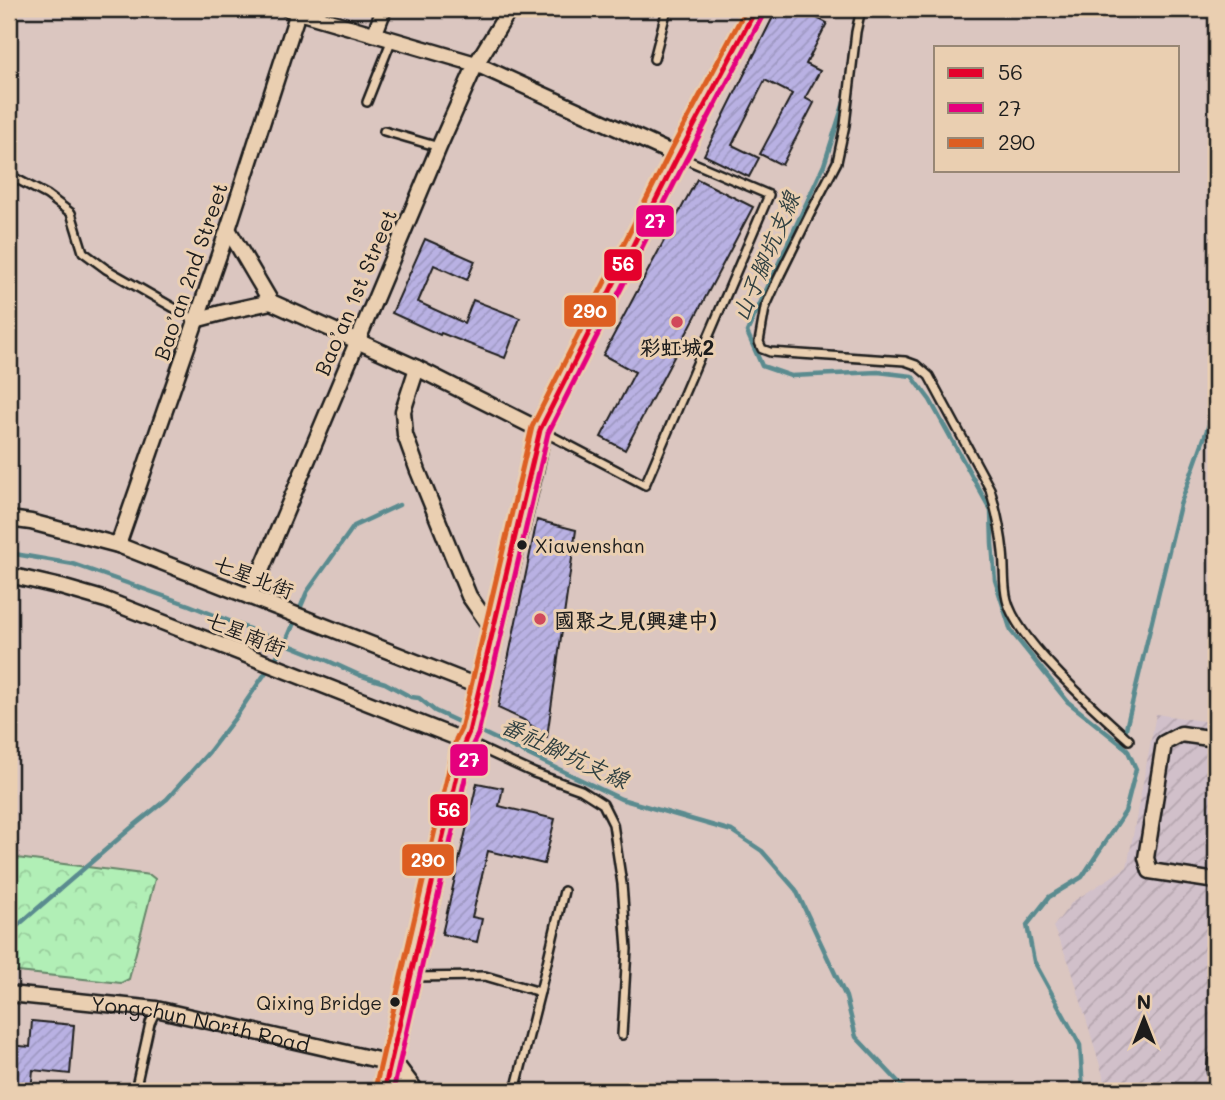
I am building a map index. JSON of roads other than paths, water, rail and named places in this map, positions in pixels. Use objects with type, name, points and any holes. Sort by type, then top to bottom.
[{"type":"main road","points":[[384,1091],[540,430],[678,156],[756,9]]},
{"type":"main road","points":[[391,1063],[401,1091]]},
{"type":"main road","points":[[391,1063],[412,1091]]},
{"type":"street","points":[[375,33],[384,9]]},
{"type":"street","name":"Bao’an 1st Street","points":[[250,597],[439,147],[476,64],[510,9]]},
{"type":"street","points":[[295,10],[476,64],[678,156]]},
{"type":"street","name":"Bao’an 2nd Street","points":[[118,545],[228,229],[295,10]]},
{"type":"street","points":[[228,229],[271,302],[416,368],[540,430]]},
{"type":"street","points":[[195,320],[271,302]]},
{"type":"street","points":[[416,368],[403,411],[405,435],[469,596],[494,632]]},
{"type":"street","name":"七星北街","points":[[9,519],[31,522],[118,545],[250,597],[479,694]]},
{"type":"street","name":"七星南街","points":[[9,575],[106,600],[467,737]]},
{"type":"street","points":[[1216,739],[1181,734],[1164,743],[1146,858],[1150,870],[1216,881]]},
{"type":"street","name":"Yongchun North Road","points":[[9,994],[156,1009],[391,1063]]},
{"type":"street","points":[[1216,1060],[1216,1071]]},
{"type":"lane","points":[[654,59],[667,9]]},
{"type":"lane","points":[[861,9],[845,125],[837,162],[765,308],[758,342],[762,349],[770,352],[905,361],[916,365],[929,376],[990,489],[1003,551],[1007,601],[1021,629],[1050,664],[1129,740]]},
{"type":"lane","points":[[367,102],[392,38]]},
{"type":"lane","points":[[384,131],[439,147]]},
{"type":"lane","points":[[540,430],[645,485],[769,195],[678,156]]},
{"type":"lane","points":[[9,174],[47,195],[71,214],[83,251],[106,269],[195,320]]},
{"type":"lane","points":[[467,737],[483,748],[534,773],[581,790],[603,804],[613,824],[622,884],[626,949],[622,1035]]},
{"type":"lane","points":[[515,1091],[564,891]]},
{"type":"lane","points":[[412,977],[485,976],[540,992]]},
{"type":"lane","points":[[135,1091],[150,1023],[156,1009]]},
{"type":"waterway","name":"山子腳坑支線","points":[[846,96],[824,165],[747,332],[762,366],[791,376],[878,372],[912,376],[930,400],[991,511],[995,580],[1011,631],[1068,702],[1127,749],[1136,769],[1125,812],[1082,877],[1049,897],[1027,925],[1034,961],[1080,1045],[1083,1091]]},
{"type":"waterway","points":[[1122,745],[1180,505],[1216,405]]},
{"type":"waterway","points":[[9,933],[167,799],[235,718],[285,644],[307,592],[354,526],[399,505]]},
{"type":"waterway","name":"番社腳坑支線","points":[[9,553],[73,564],[189,605],[359,675],[385,683],[411,697],[419,698],[435,711],[463,724]]},
{"type":"waterway","name":"番社腳坑支線","points":[[475,729],[621,799],[732,831],[762,851],[796,890],[846,997],[856,1037],[907,1091]]},
{"type":"place","name":"彩虹城2","points":[[677,322]]},
{"type":"place","name":"Xiawenshan","points":[[522,545]]},
{"type":"place","name":"國聚之見(興建中)","points":[[540,619]]},
{"type":"place","name":"Qixing Bridge","points":[[395,1002]]}]
